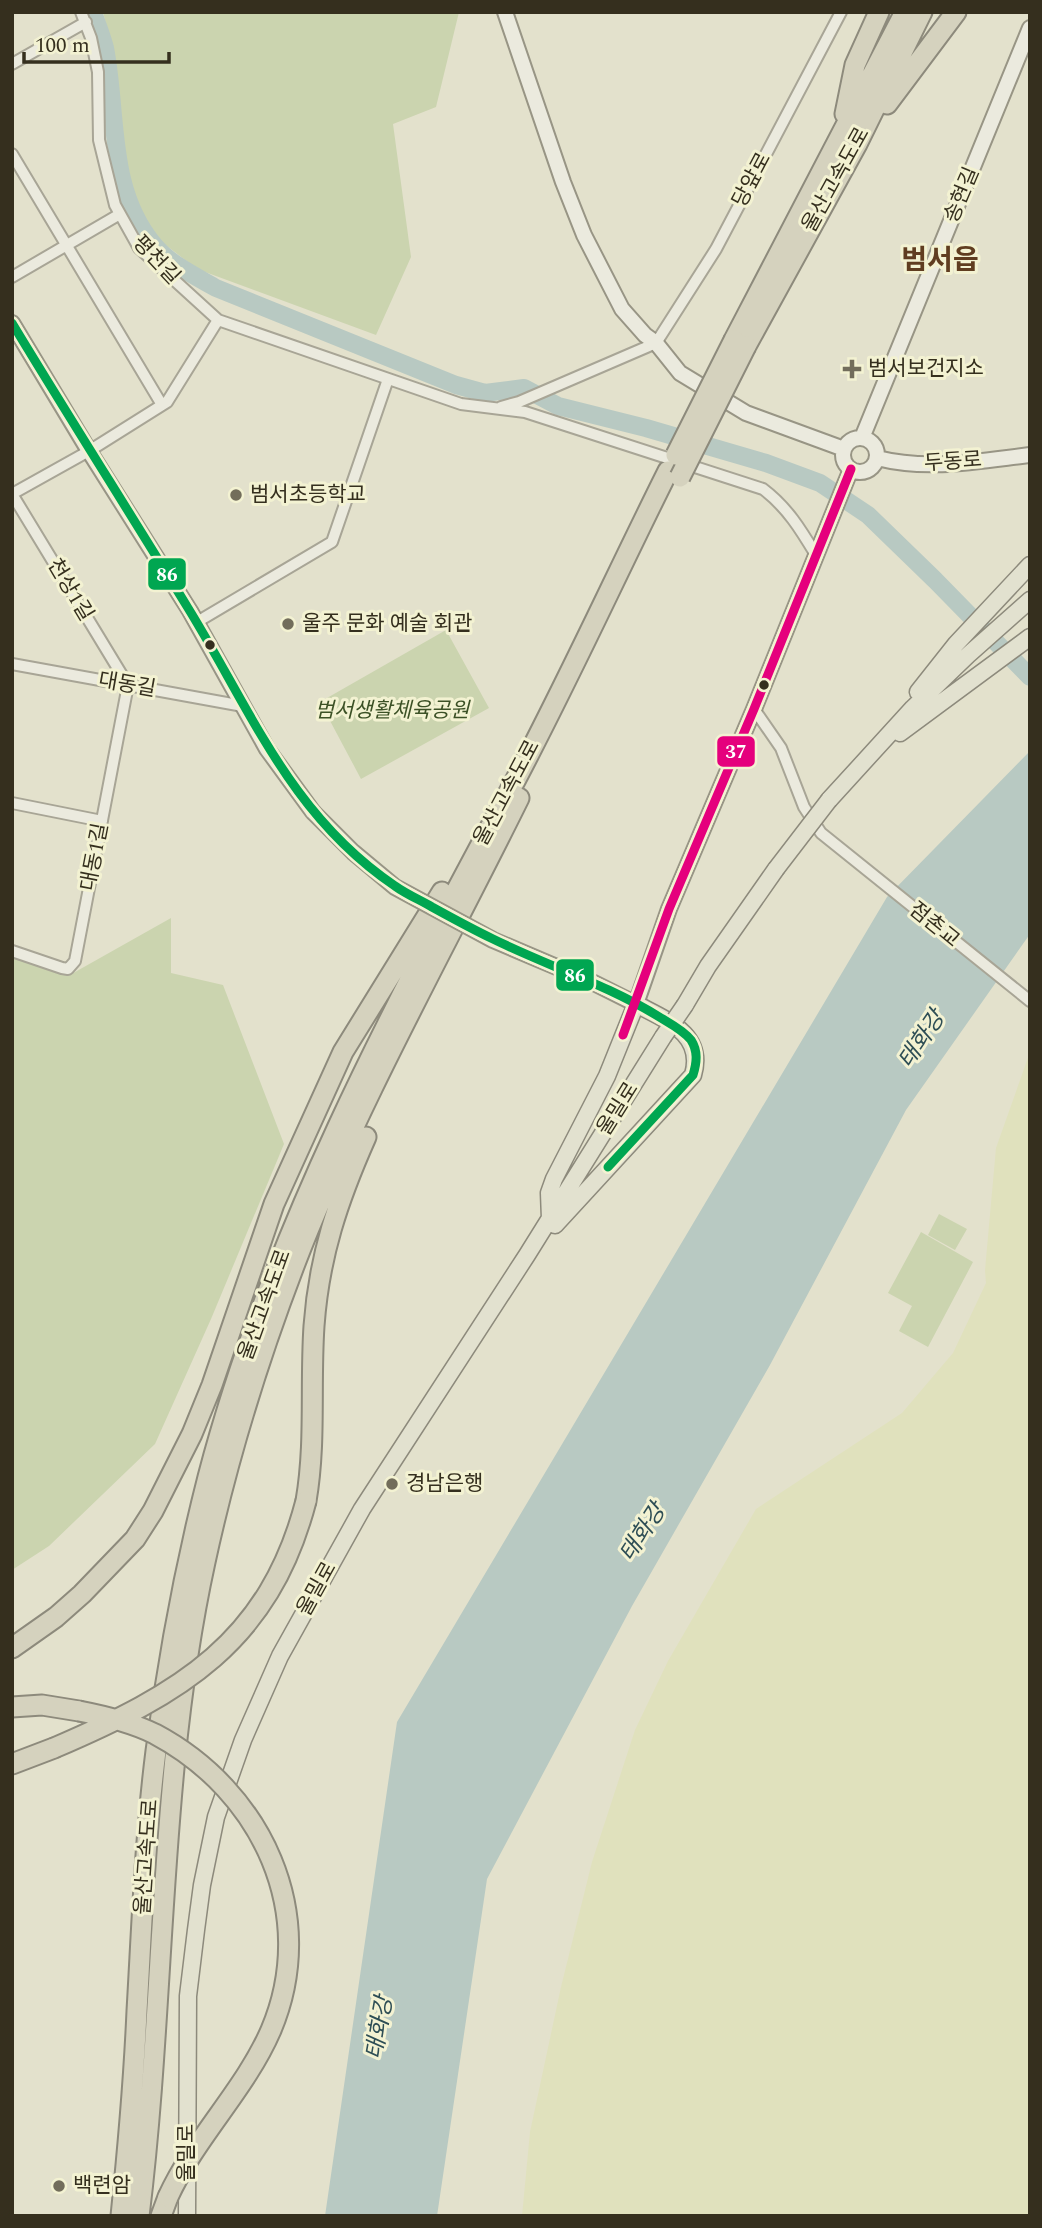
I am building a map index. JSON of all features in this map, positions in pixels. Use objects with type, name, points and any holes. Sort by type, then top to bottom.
[{"type":"highway","points":[[849,139],[855,65],[878,12]]},
{"type":"highway","name":"울산고속도로","points":[[849,139],[905,12]]},
{"type":"highway","name":"울산고속도로","points":[[121,2216],[156,1752],[178,1609],[209,1473],[263,1306],[306,1199],[360,1080],[481,842],[508,795],[740,343],[849,139],[922,12]]},
{"type":"highway","points":[[849,139],[956,12]]},
{"type":"highway","name":"울산고속도로","points":[[139,2216],[177,1727],[205,1561],[259,1366],[284,1294],[328,1187],[674,474]]},
{"type":"highway","points":[[12,1648],[56,1617],[82,1594],[135,1539],[153,1511],[192,1434],[212,1385],[274,1204],[343,1052],[457,867],[481,842]]},
{"type":"highway","points":[[12,1764],[54,1748],[154,1701],[218,1655],[243,1629],[271,1589],[292,1549],[306,1501],[313,1450],[314,1326],[324,1248],[344,1186],[413,1033],[414,1009]]},
{"type":"highway","points":[[12,1707],[42,1705],[79,1711],[116,1719],[153,1733],[215,1777],[243,1808],[272,1860],[285,1904],[288,1948],[287,1973],[278,2012],[248,2073],[183,2166],[165,2206]]},
{"type":"main road","points":[[867,757],[962,649],[1001,596],[1030,565]]},
{"type":"main road","points":[[962,649],[1012,617],[1030,600]]},
{"type":"main road","points":[[867,757],[1030,637]]},
{"type":"main road","name":"울밀로","points":[[187,2216],[188,1996],[202,1885],[216,1817],[229,1776],[261,1696],[280,1656],[362,1509],[550,1219],[708,967],[776,869],[829,800],[867,757]]},
{"type":"main road","points":[[527,1255],[693,1075],[697,1062],[692,1041],[684,1032],[636,1004],[607,1076],[554,1179],[548,1203],[550,1219]]},
{"type":"street","points":[[505,12],[563,182],[584,235],[622,309],[656,343],[680,373],[746,413],[844,449]]},
{"type":"street","name":"당앞로","points":[[656,343],[716,248],[841,12]]},
{"type":"street","points":[[12,64],[83,17]]},
{"type":"street","name":"평천길","points":[[83,17],[98,72],[99,140],[120,214],[139,248],[218,320],[461,404],[525,412],[763,489],[780,502],[794,519],[816,555]]},
{"type":"street","name":"송현길","points":[[862,438],[1030,28]]},
{"type":"street","points":[[12,154],[162,405]]},
{"type":"street","points":[[12,277],[120,214]]},
{"type":"street","name":"천상1길","points":[[128,685],[12,494],[89,452],[167,402],[218,320]]},
{"type":"street","points":[[12,323],[89,452],[197,622],[279,768],[313,812],[352,852],[395,887],[493,940],[592,982],[636,1004],[669,909],[849,475],[856,471],[867,471],[876,463],[876,447],[872,443],[862,438],[851,440],[844,449],[849,475]]},
{"type":"street","name":"평천길","points":[[494,409],[519,402],[656,343]]},
{"type":"street","points":[[197,622],[332,542],[388,379]]},
{"type":"street","name":"두동로","points":[[877,458],[903,464],[943,465],[1030,455]]},
{"type":"street","name":"대동길","points":[[14,662],[243,706]]},
{"type":"street","name":"대동1길","points":[[12,951],[68,969],[75,961],[128,685]]},
{"type":"street","name":"점촌교","points":[[754,709],[781,748],[804,807],[821,833],[1030,1001]]},
{"type":"street","points":[[12,803],[102,821]]},
{"type":"green space","points":[[103,12],[459,12],[436,107],[393,124],[411,257],[376,335],[197,269],[146,230],[121,166],[113,52]]},
{"type":"green space","name":"범서생활체육공원","points":[[446,630],[489,708],[361,779],[320,702]]},
{"type":"green space","points":[[171,918],[171,973],[223,985],[284,1144],[155,1444],[49,1546],[12,1570],[12,957],[68,976]]},
{"type":"green space","points":[[1030,1052],[1030,2216],[522,2216],[530,2132],[561,1987],[592,1862],[635,1730],[668,1661],[756,1509],[902,1413],[953,1353],[986,1283],[996,1148]]},
{"type":"green space","points":[[939,1214],[967,1229],[955,1250],[928,1235]]},
{"type":"green space","points":[[921,1232],[973,1262],[928,1347],[899,1331],[912,1306],[888,1293]]},
{"type":"water","name":"태화강","points":[[1030,751],[1030,934],[906,1110],[770,1365],[632,1606],[487,1879],[437,2216],[325,2216],[397,1722],[887,897]]},
{"type":"waterway","points":[[93,12],[105,48],[117,151],[128,200],[154,245],[175,264],[216,288],[456,385],[485,393],[524,388],[558,406],[766,463],[820,483],[868,515],[1030,677]]},
{"type":"transit line","name":"86","points":[[12,323],[188,608],[276,759],[327,827],[359,858],[404,892],[493,939],[641,1006],[673,1025],[691,1040],[696,1057],[693,1075],[608,1167]]},
{"type":"transit line","name":"37","points":[[623,1035],[669,909],[754,709],[851,469]]},
{"type":"place","name":"범서보건지소","points":[[852,369]]},
{"type":"place","name":"범서초등학교","points":[[236,495]]},
{"type":"place","name":"울주 문화 예술 회관","points":[[288,624]]},
{"type":"place","name":"경남은행","points":[[392,1484]]},
{"type":"place","name":"백련암","points":[[59,2186]]},
{"type":"district","name":"범서읍","points":[[940,260]]}]
